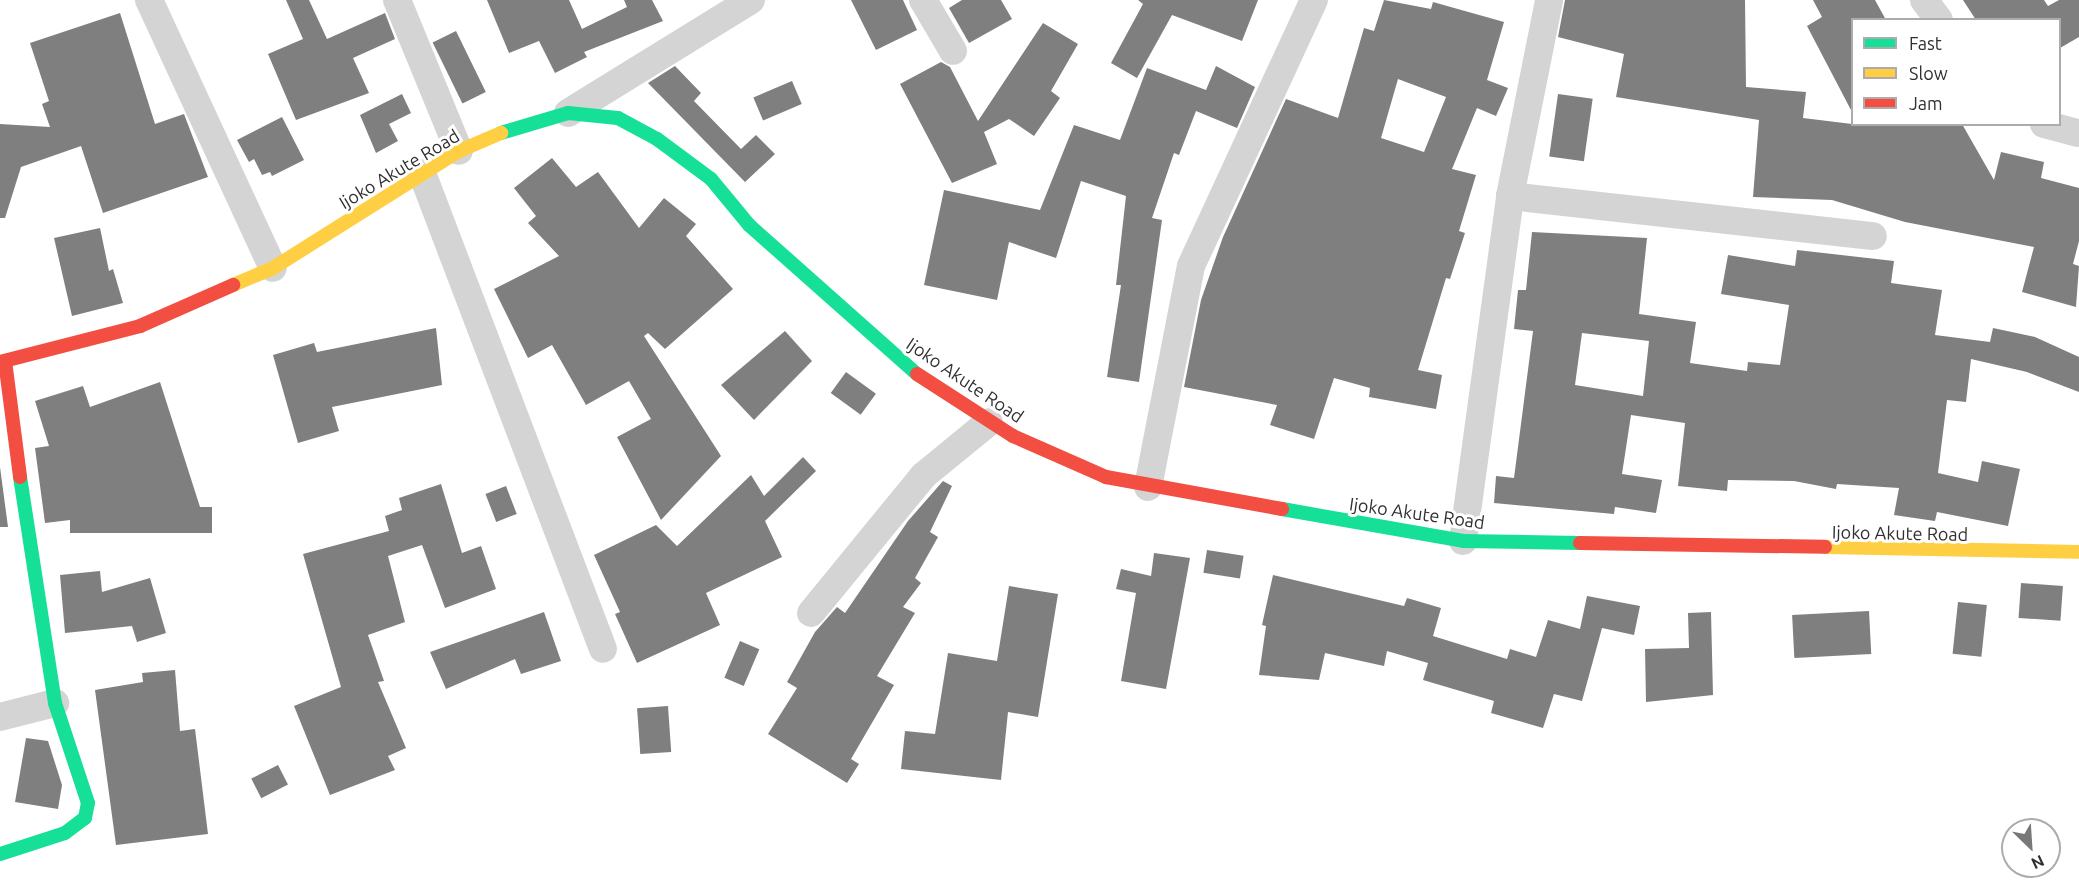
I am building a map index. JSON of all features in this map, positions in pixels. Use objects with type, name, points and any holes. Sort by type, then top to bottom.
[{"type":"main road","name":"Ijoko Akute Road","points":[[3,361],[140,326],[273,268],[459,151],[524,124],[568,113],[618,117],[657,139],[711,179],[749,225],[845,315],[912,370],[989,422],[1106,477],[1148,487],[1463,541],[2079,552]]},
{"type":"main road","points":[[0,854],[65,833],[85,818],[87,803],[55,703],[39,620],[3,361]]},
{"type":"street","points":[[149,0],[273,268]]},
{"type":"street","points":[[397,0],[459,151]]},
{"type":"street","points":[[568,113],[751,0]]},
{"type":"street","points":[[923,0],[953,51]]},
{"type":"street","points":[[1148,487],[1191,266],[1314,0]]},
{"type":"street","points":[[1463,541],[1510,196],[1549,0]]},
{"type":"street","points":[[1924,0],[1938,18]]},
{"type":"street","points":[[2052,126],[2078,133]]},
{"type":"street","points":[[422,173],[603,649]]},
{"type":"street","points":[[1510,196],[1873,236]]},
{"type":"street","points":[[811,613],[923,476],[989,422]]},
{"type":"street","points":[[0,717],[55,703]]},
{"type":"building","points":[[286,0],[309,0],[327,39],[385,13],[395,39],[353,58],[369,93],[296,120],[268,54],[303,39]]},
{"type":"building","points":[[487,0],[569,0],[582,29],[627,7],[624,0],[652,0],[663,21],[584,52],[587,57],[555,73],[539,41],[509,53]]},
{"type":"building","points":[[851,0],[903,0],[917,30],[876,50]]},
{"type":"building","points":[[962,0],[1001,0],[1012,19],[969,43],[949,8]]},
{"type":"building","points":[[1138,0],[1258,0],[1242,41],[1172,15],[1137,78],[1111,63],[1143,4]]},
{"type":"building","points":[[1384,0],[1431,9],[1433,2],[1504,22],[1487,80],[1508,88],[1496,116],[1477,108],[1452,169],[1476,175],[1459,231],[1465,233],[1450,279],[1446,278],[1418,370],[1442,375],[1436,409],[1369,397],[1370,388],[1334,378],[1314,439],[1270,425],[1277,405],[1184,387],[1201,300],[1223,237],[1286,99],[1338,118],[1364,28],[1374,31]],"holes":[[[1398,79],[1446,97],[1424,152],[1381,138]]]},
{"type":"building","points":[[1565,0],[1745,0],[1746,87],[1806,92],[1803,118],[1851,124],[1851,126],[1963,126],[1994,180],[2001,152],[2044,162],[2041,178],[2079,188],[2079,241],[2073,264],[2079,266],[2076,307],[2022,292],[2034,247],[1905,222],[1832,200],[1753,197],[1759,120],[1616,97],[1624,54],[1558,37]]},
{"type":"building","points":[[1813,0],[1875,0],[1885,18],[1851,18],[1851,110],[1807,26],[1822,17]]},
{"type":"building","points":[[1963,0],[2044,0],[2048,6],[2059,0],[2079,0],[2079,37],[2061,47],[2061,18],[1975,18]]},
{"type":"building","points":[[120,13],[155,124],[184,114],[208,177],[103,213],[81,146],[21,167],[5,218],[0,218],[0,124],[50,127],[42,104],[49,101],[30,43]]},
{"type":"building","points":[[1043,23],[1078,44],[1051,91],[1060,98],[1034,136],[1009,119],[984,132],[997,164],[952,183],[900,84],[941,62],[950,67],[978,121]]},
{"type":"building","points":[[456,31],[486,92],[462,104],[433,42]]},
{"type":"building","points":[[675,66],[701,93],[694,101],[741,149],[756,135],[775,154],[745,182],[648,83]]},
{"type":"building","points":[[1216,66],[1255,87],[1237,128],[1196,111],[1179,155],[1174,153],[1152,218],[1162,220],[1139,382],[1107,377],[1121,285],[1116,285],[1126,196],[1081,181],[1056,258],[1009,242],[997,300],[924,285],[944,190],[1040,210],[1074,125],[1120,140],[1147,68],[1206,90]]},
{"type":"building","points":[[792,81],[802,104],[763,120],[753,97]]},
{"type":"building","points":[[402,94],[411,113],[389,124],[398,141],[376,153],[360,115]]},
{"type":"building","points":[[1558,94],[1593,99],[1584,161],[1549,156]]},
{"type":"building","points":[[282,117],[304,160],[272,176],[270,172],[262,175],[254,159],[249,162],[237,140]]},
{"type":"building","points":[[552,158],[576,187],[598,172],[639,228],[664,198],[696,224],[686,236],[733,289],[665,349],[648,333],[644,336],[721,456],[661,520],[617,437],[651,419],[629,381],[586,405],[552,345],[528,358],[494,289],[559,256],[528,223],[536,216],[514,188]]},
{"type":"building","points":[[100,228],[109,271],[113,269],[123,303],[72,316],[54,238]]},
{"type":"building","points":[[1532,232],[1647,238],[1639,314],[1696,322],[1690,363],[1747,371],[1748,362],[1780,365],[1789,305],[1721,294],[1728,255],[1795,266],[1797,250],[1894,261],[1891,283],[1942,290],[1935,335],[1990,342],[1993,328],[2035,337],[2079,357],[2079,392],[2027,372],[1971,359],[1966,402],[1947,400],[1938,473],[1978,482],[1982,461],[2020,469],[2008,526],[1937,512],[1935,521],[1894,515],[1899,488],[1837,484],[1836,489],[1794,481],[1728,480],[1727,491],[1678,486],[1685,423],[1631,415],[1622,474],[1662,480],[1656,513],[1615,507],[1614,514],[1494,503],[1496,476],[1514,478],[1533,331],[1514,329],[1518,290],[1526,290]],"holes":[[[1582,333],[1649,341],[1643,396],[1575,385]]]},
{"type":"building","points":[[436,328],[442,385],[332,407],[339,431],[298,443],[273,355],[314,343],[317,352]]},
{"type":"building","points":[[785,331],[812,361],[754,420],[721,385]]},
{"type":"building","points":[[846,372],[876,394],[861,415],[831,393]]},
{"type":"building","points":[[160,382],[200,507],[212,507],[212,533],[70,533],[70,520],[45,523],[35,448],[49,446],[35,401],[83,386],[90,407]]},
{"type":"building","points":[[803,457],[816,471],[765,521],[782,557],[706,593],[720,625],[637,663],[615,614],[620,612],[594,555],[656,525],[677,546],[751,475],[764,496]]},
{"type":"building","points":[[0,467],[8,527],[0,527]]},
{"type":"building","points":[[943,481],[952,486],[930,532],[938,537],[915,578],[921,583],[903,607],[915,613],[877,676],[894,685],[851,759],[859,764],[847,783],[768,734],[797,688],[787,682],[815,632],[837,607],[845,613],[908,521]]},
{"type":"building","points":[[441,484],[462,553],[481,546],[496,589],[445,608],[422,545],[388,556],[405,622],[368,635],[384,681],[378,682],[406,748],[388,756],[395,770],[330,795],[294,706],[341,687],[303,554],[389,531],[385,516],[402,510],[399,498]]},
{"type":"building","points":[[506,486],[517,514],[496,522],[485,494]]},
{"type":"building","points":[[1207,550],[1244,556],[1240,579],[1203,573]]},
{"type":"building","points":[[1154,553],[1190,558],[1166,689],[1121,681],[1136,593],[1116,589],[1121,569],[1151,576]]},
{"type":"building","points":[[100,571],[102,592],[150,578],[166,633],[137,642],[132,626],[65,633],[60,575]]},
{"type":"building","points":[[1273,575],[1404,606],[1407,598],[1441,608],[1433,636],[1507,659],[1510,649],[1536,657],[1548,620],[1580,629],[1587,596],[1640,606],[1634,635],[1602,628],[1582,701],[1554,694],[1543,728],[1491,713],[1494,701],[1423,680],[1428,663],[1387,651],[1384,666],[1325,653],[1319,680],[1259,675],[1266,626],[1262,625]]},
{"type":"building","points":[[2021,583],[2063,586],[2060,621],[2019,618]]},
{"type":"building","points":[[1009,586],[1058,594],[1038,717],[1008,712],[1001,780],[901,769],[905,731],[935,734],[948,653],[997,661]]},
{"type":"building","points":[[1958,602],[1987,605],[1981,657],[1953,654]]},
{"type":"building","points":[[1869,611],[1871,654],[1794,658],[1792,615]]},
{"type":"building","points":[[544,612],[561,661],[521,674],[515,659],[446,689],[430,652]]},
{"type":"building","points":[[1711,612],[1713,695],[1646,702],[1645,649],[1689,648],[1688,613]]},
{"type":"building","points":[[740,641],[759,649],[744,686],[724,678]]},
{"type":"building","points":[[175,670],[180,731],[195,729],[208,834],[116,845],[95,690],[143,682],[142,673]]},
{"type":"building","points":[[668,706],[671,752],[640,754],[637,708]]},
{"type":"building","points":[[26,738],[48,741],[62,785],[58,809],[15,802]]},
{"type":"building","points":[[278,765],[288,785],[261,798],[251,779]]},
{"type":"traffic: fast","points":[[501,133],[568,113],[618,118],[657,139],[711,179],[749,225],[917,374]]},
{"type":"traffic: fast","points":[[0,854],[65,833],[85,818],[88,803],[55,703],[20,477]]},
{"type":"traffic: fast","points":[[1282,509],[1463,541],[1580,543]]},
{"type":"traffic: slow","points":[[233,285],[273,268],[459,151],[501,133]]},
{"type":"traffic: slow","points":[[1825,547],[2079,552]]},
{"type":"traffic: jam","points":[[0,362],[140,326],[233,285]]},
{"type":"traffic: jam","points":[[5,361],[20,477]]},
{"type":"traffic: jam","points":[[917,374],[1013,436],[1106,477],[1282,509]]},
{"type":"traffic: jam","points":[[1580,543],[1825,547]]}]
